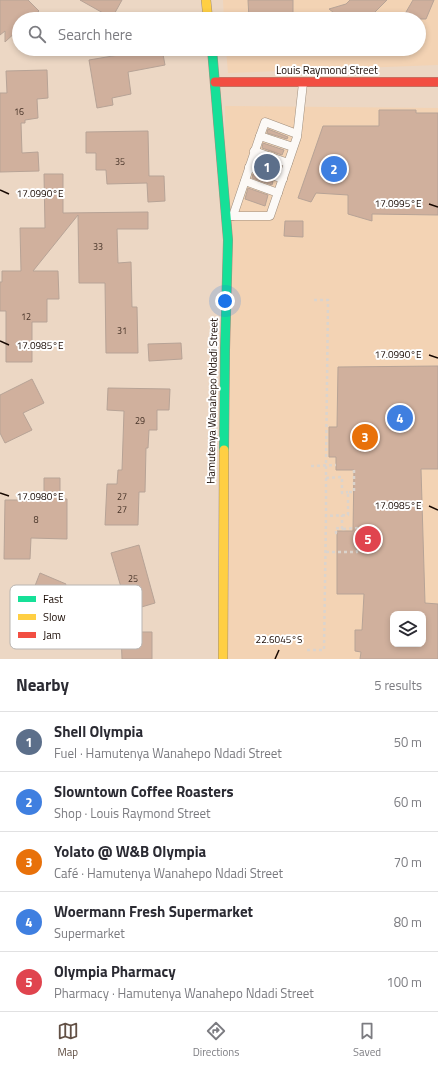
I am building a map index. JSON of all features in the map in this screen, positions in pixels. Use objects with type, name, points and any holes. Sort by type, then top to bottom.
[{"type":"street","points":[[206,0],[207,12]]},
{"type":"street","name":"Hamutenya Wanahepo Ndadi Street","points":[[213,56],[230,216],[225,350],[223,659]]},
{"type":"street","name":"Louis Raymond Street","points":[[215,82],[438,82]]},
{"type":"lane","points":[[297,134],[265,122],[245,181],[230,216],[270,216],[297,134],[304,82]]},
{"type":"lane","points":[[260,136],[293,148]]},
{"type":"lane","points":[[254,151],[288,163]]},
{"type":"lane","points":[[249,167],[282,179]]},
{"type":"lane","points":[[245,181],[278,192]]},
{"type":"path","points":[[307,650],[324,650],[326,552],[328,300],[314,300]]},
{"type":"path","points":[[311,466],[336,465]]},
{"type":"path","points":[[326,478],[342,477],[342,492],[354,492],[354,470]]},
{"type":"path","points":[[326,516],[348,515],[348,492]]},
{"type":"path","points":[[342,516],[342,529]]},
{"type":"path","points":[[326,552],[357,552],[357,528],[336,528],[337,533]]},
{"type":"shaded area","points":[[223,0],[438,0],[438,65],[228,73],[227,56],[426,56],[426,12],[224,12]]},
{"type":"shaded area","points":[[225,106],[438,108],[438,659],[228,659]]},
{"type":"building","points":[[0,0],[28,0],[39,11],[12,12],[12,36],[5,42],[5,31],[0,35]]},
{"type":"building","points":[[80,0],[122,0],[115,12],[101,12]]},
{"type":"building","points":[[248,0],[293,0],[293,12],[249,12]]},
{"type":"building","points":[[350,0],[387,0],[375,12],[333,12],[329,9],[346,4]]},
{"type":"building","points":[[413,0],[434,0],[426,19],[426,12],[406,12]]},
{"type":"building","points":[[113,56],[163,56],[165,65],[128,72],[131,94],[112,98],[113,105],[97,108],[89,60]]},
{"type":"building","points":[[47,70],[48,98],[37,99],[38,118],[25,120],[25,123],[21,123],[22,153],[38,152],[39,171],[0,172],[0,93],[7,93],[6,71]]},
{"type":"building","points":[[379,110],[416,110],[416,113],[438,113],[438,215],[372,214],[372,221],[348,214],[348,195],[316,193],[311,202],[298,198],[323,126],[379,126]]},
{"type":"building","points":[[268,129],[288,137],[287,139],[267,133]]},
{"type":"building","points":[[148,131],[149,176],[164,176],[165,201],[148,202],[147,183],[107,184],[106,170],[96,170],[96,153],[86,153],[86,132]]},
{"type":"building","points":[[263,143],[284,150],[282,155],[262,148]]},
{"type":"building","points":[[258,158],[279,165],[277,171],[256,164]]},
{"type":"building","points":[[44,174],[63,174],[63,213],[148,212],[148,229],[117,229],[118,263],[131,262],[132,307],[137,307],[138,353],[106,353],[105,283],[79,283],[78,215],[33,271],[58,271],[59,299],[47,299],[47,322],[32,322],[32,362],[6,362],[6,311],[0,311],[0,282],[2,282],[2,271],[21,271],[20,228],[45,228]]},
{"type":"building","points":[[253,174],[273,181],[272,185],[252,178]]},
{"type":"building","points":[[248,188],[268,195],[265,206],[245,199]]},
{"type":"building","points":[[285,221],[303,221],[303,237],[284,236]]},
{"type":"building","points":[[181,343],[182,359],[149,361],[148,344]]},
{"type":"building","points":[[438,366],[438,469],[421,469],[425,603],[438,604],[438,659],[360,659],[361,652],[355,651],[355,630],[362,630],[364,594],[337,594],[337,531],[353,531],[354,470],[336,470],[336,457],[329,457],[329,427],[337,427],[338,367]]},
{"type":"building","points":[[32,379],[44,403],[23,413],[32,430],[5,443],[0,433],[0,395]]},
{"type":"building","points":[[108,388],[170,389],[169,410],[157,410],[157,430],[149,430],[148,448],[146,448],[145,492],[139,492],[138,525],[105,525],[107,484],[117,484],[118,470],[122,470],[124,411],[107,410]]},
{"type":"building","points":[[44,478],[60,478],[60,499],[67,499],[67,539],[31,538],[30,559],[4,559],[5,500],[44,500]]},
{"type":"building","points":[[139,545],[155,603],[142,607],[142,585],[120,585],[111,553]]},
{"type":"building","points":[[40,573],[66,584],[66,585],[35,585]]},
{"type":"building","points":[[142,632],[152,632],[152,659],[122,659],[122,649],[142,649]]},
{"type":"traffic: fast","points":[[213,56],[228,240],[224,450]]},
{"type":"traffic: slow","points":[[206,0],[207,12]]},
{"type":"traffic: slow","points":[[223,659],[224,450]]},
{"type":"traffic: jam","points":[[215,82],[438,82]]},
{"type":"place","name":"Shell Olympia","points":[[267,167]]},
{"type":"place","name":"Slowntown Coffee Roasters","points":[[334,169]]},
{"type":"place","name":"Woermann Fresh Supermarket","points":[[400,418]]},
{"type":"place","name":"Yolato @ W&B Olympia","points":[[365,437]]},
{"type":"place","name":"Olympia Pharmacy","points":[[368,539]]}]
